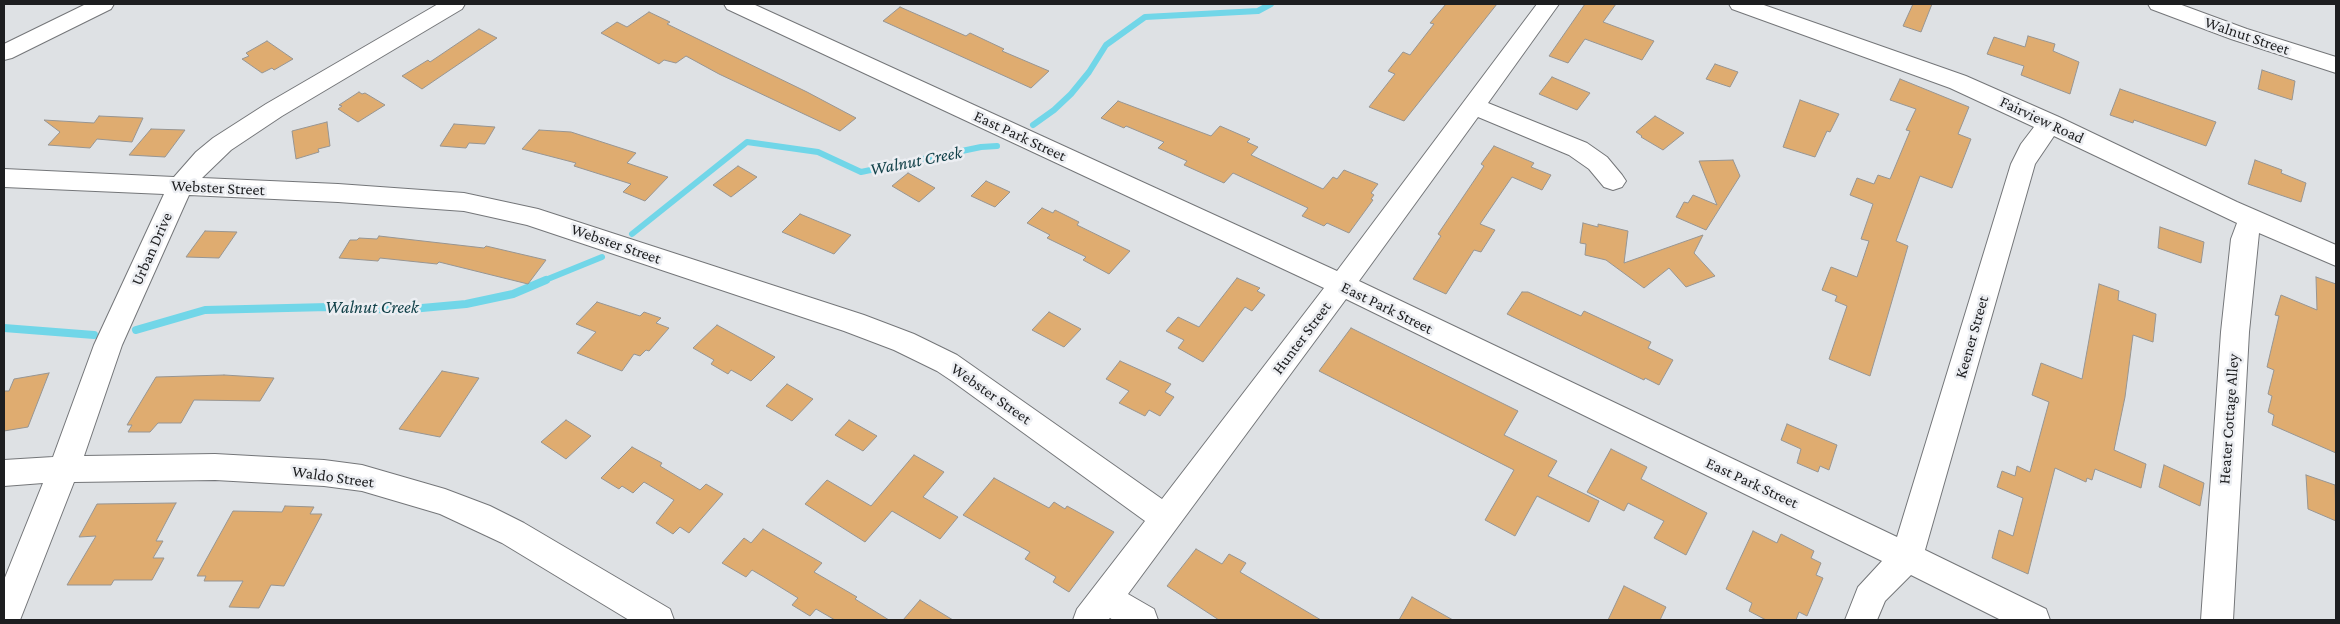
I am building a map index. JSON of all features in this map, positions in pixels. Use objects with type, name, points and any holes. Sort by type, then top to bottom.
[{"type":"street","points":[[4,53],[103,4]]},
{"type":"street","name":"Urban Drive","points":[[4,620],[64,469],[108,345],[181,185],[205,158],[222,144],[274,110],[454,4]]},
{"type":"street","name":"East Park Street","points":[[735,4],[1342,286],[1907,557],[2034,620]]},
{"type":"street","name":"Hunter Street","points":[[1097,609],[1342,286],[1548,4]]},
{"type":"street","name":"Fairview Road","points":[[1740,4],[1958,82],[2050,123],[2251,219],[2336,256]]},
{"type":"street","name":"Walnut Street","points":[[2159,4],[2239,34],[2336,65]]},
{"type":"street","points":[[1473,106],[1578,149],[1598,163],[1613,181]]},
{"type":"street","name":"Keener Street","points":[[1907,557],[2023,164],[2030,150],[2050,123]]},
{"type":"street","name":"Webster Street","points":[[4,178],[181,185],[439,200],[497,209],[583,233],[854,323],[904,342],[947,363],[1165,518]]},
{"type":"street","name":"Heater Cottage Alley","points":[[2217,620],[2235,332],[2244,240],[2251,219]]},
{"type":"street","name":"Waldo Street","points":[[4,473],[64,469],[215,467],[324,473],[362,478],[445,502],[479,516],[513,533],[658,620]]},
{"type":"street","points":[[1861,620],[1869,598],[1874,591],[1907,557]]},
{"type":"street","points":[[1097,609],[1142,620]]},
{"type":"building","points":[[1446,4],[1497,4],[1404,121],[1369,107],[1395,74],[1388,71],[1403,52],[1410,55],[1434,24],[1430,23]]},
{"type":"building","points":[[1585,4],[1616,4],[1603,22],[1654,41],[1642,60],[1585,39],[1568,63],[1549,56]]},
{"type":"building","points":[[1913,4],[1932,4],[1921,32],[1903,26]]},
{"type":"building","points":[[900,7],[966,36],[970,33],[1004,49],[1002,51],[1049,71],[1031,88],[883,21]]},
{"type":"building","points":[[649,12],[670,22],[667,24],[856,118],[840,131],[719,74],[686,56],[676,63],[664,60],[659,64],[601,33],[617,22],[627,27]]},
{"type":"building","points":[[479,29],[497,38],[422,89],[402,76],[428,60],[430,62]]},
{"type":"building","points":[[2028,36],[2055,44],[2053,51],[2079,62],[2070,94],[2021,75],[2024,66],[1987,54],[1994,37],[2025,47]]},
{"type":"building","points":[[267,41],[293,59],[274,70],[272,68],[262,73],[242,59],[249,56],[246,53]]},
{"type":"building","points":[[1715,64],[1738,72],[1730,87],[1706,79]]},
{"type":"building","points":[[2262,70],[2295,81],[2292,100],[2258,89]]},
{"type":"building","points":[[1552,77],[1590,93],[1577,110],[1539,94]]},
{"type":"building","points":[[1900,79],[1969,107],[1958,134],[1971,139],[1952,188],[1920,176],[1896,241],[1908,246],[1870,376],[1829,359],[1847,306],[1835,301],[1837,296],[1822,290],[1831,267],[1857,277],[1869,241],[1861,239],[1873,204],[1850,195],[1857,178],[1874,184],[1878,175],[1890,179],[1910,131],[1906,130],[1916,109],[1890,100]]},
{"type":"building","points":[[2120,89],[2216,122],[2206,146],[2134,120],[2133,123],[2110,115]]},
{"type":"building","points":[[359,92],[365,93],[385,105],[358,122],[338,109],[342,106],[339,105]]},
{"type":"building","points":[[1800,100],[1839,114],[1830,132],[1827,131],[1815,157],[1783,147]]},
{"type":"building","points":[[1118,101],[1211,136],[1220,126],[1250,139],[1247,142],[1258,147],[1251,155],[1323,189],[1333,177],[1337,179],[1344,170],[1378,184],[1371,193],[1374,195],[1371,199],[1373,200],[1349,233],[1327,223],[1324,226],[1302,216],[1308,208],[1233,173],[1224,183],[1184,165],[1187,161],[1158,148],[1164,142],[1101,118]]},
{"type":"building","points":[[99,116],[143,118],[132,142],[97,139],[90,148],[48,145],[60,132],[44,120],[94,123]]},
{"type":"building","points":[[1655,116],[1684,133],[1663,150],[1636,132]]},
{"type":"building","points":[[327,122],[330,146],[318,149],[319,152],[296,159],[292,131]]},
{"type":"building","points":[[454,124],[495,127],[485,144],[469,143],[466,148],[440,146]]},
{"type":"building","points":[[151,129],[185,130],[165,157],[129,155]]},
{"type":"building","points":[[539,130],[571,132],[636,153],[627,163],[668,177],[645,201],[623,192],[631,184],[574,166],[576,163],[522,149]]},
{"type":"building","points":[[1494,146],[1534,163],[1531,167],[1551,175],[1542,190],[1512,177],[1480,224],[1495,230],[1481,252],[1474,250],[1446,294],[1413,279],[1441,236],[1438,234],[1484,166],[1481,164]]},
{"type":"building","points":[[1733,160],[1740,176],[1706,230],[1676,217],[1684,202],[1688,203],[1693,195],[1717,205],[1699,161]]},
{"type":"building","points":[[2255,160],[2282,170],[2281,173],[2306,183],[2301,202],[2248,184]]},
{"type":"building","points":[[738,166],[757,177],[731,197],[713,185]]},
{"type":"building","points":[[908,173],[935,188],[919,202],[892,186]]},
{"type":"building","points":[[986,181],[1010,192],[995,207],[971,196]]},
{"type":"building","points":[[1042,208],[1053,213],[1055,210],[1079,222],[1077,225],[1130,251],[1109,274],[1083,260],[1086,257],[1047,238],[1050,235],[1027,223]]},
{"type":"building","points":[[800,214],[851,235],[834,254],[782,232]]},
{"type":"building","points":[[1583,223],[1598,227],[1598,224],[1628,231],[1624,263],[1703,235],[1694,253],[1715,276],[1686,287],[1669,268],[1644,288],[1606,260],[1585,255],[1586,244],[1580,243]]},
{"type":"building","points":[[2160,227],[2204,242],[2201,263],[2158,248]]},
{"type":"building","points":[[205,231],[237,232],[219,258],[186,257]]},
{"type":"building","points":[[379,236],[484,248],[486,246],[546,260],[528,284],[439,262],[437,264],[380,258],[378,261],[339,258],[350,240],[357,240],[359,238],[377,239]]},
{"type":"building","points":[[2316,277],[2336,284],[2336,453],[2272,425],[2274,415],[2268,412],[2272,396],[2268,394],[2274,370],[2267,367],[2279,316],[2275,315],[2281,295],[2317,310]]},
{"type":"building","points":[[1237,278],[1260,288],[1257,291],[1265,295],[1252,311],[1245,307],[1203,362],[1178,348],[1184,340],[1166,331],[1178,317],[1199,327]]},
{"type":"building","points":[[2099,284],[2119,291],[2118,300],[2156,314],[2153,342],[2133,335],[2125,397],[2114,450],[2146,464],[2141,488],[2095,469],[2092,480],[2087,478],[2086,482],[2055,468],[2028,574],[1992,558],[1999,530],[2013,536],[2023,498],[1997,487],[2002,471],[2015,476],[2017,466],[2030,472],[2049,402],[2032,395],[2041,363],[2082,379]]},
{"type":"building","points":[[1522,292],[1528,292],[1581,316],[1584,311],[1651,342],[1648,348],[1673,360],[1659,385],[1645,378],[1644,380],[1507,314]]},
{"type":"building","points":[[597,302],[640,316],[644,312],[661,318],[656,323],[669,328],[649,351],[646,350],[640,356],[634,354],[622,371],[577,353],[596,332],[576,324]]},
{"type":"building","points":[[1049,312],[1081,329],[1064,347],[1032,330]]},
{"type":"building","points":[[717,325],[775,357],[751,381],[731,370],[728,374],[711,364],[714,360],[693,348]]},
{"type":"building","points":[[1351,328],[1518,411],[1504,435],[1557,461],[1548,476],[1599,501],[1589,522],[1537,496],[1515,536],[1485,520],[1514,470],[1319,371]]},
{"type":"building","points":[[1120,361],[1171,384],[1165,392],[1174,397],[1160,416],[1149,410],[1145,416],[1119,403],[1129,391],[1106,379]]},
{"type":"building","points":[[442,371],[479,378],[440,437],[399,429]]},
{"type":"building","points":[[49,373],[28,427],[4,431],[4,391],[9,391],[14,379]]},
{"type":"building","points":[[224,375],[274,378],[260,401],[194,400],[181,423],[158,423],[150,432],[128,432],[132,425],[127,425],[156,377]]},
{"type":"building","points":[[787,384],[813,399],[792,421],[766,406]]},
{"type":"building","points":[[566,420],[591,436],[566,459],[541,442]]},
{"type":"building","points":[[849,420],[877,436],[863,451],[835,435]]},
{"type":"building","points":[[1787,424],[1837,445],[1829,470],[1820,466],[1818,472],[1797,463],[1801,449],[1781,440]]},
{"type":"building","points":[[632,447],[662,463],[660,466],[700,490],[706,484],[723,494],[689,533],[680,527],[673,534],[656,523],[674,500],[644,482],[633,493],[622,486],[619,489],[601,478]]},
{"type":"building","points":[[1611,449],[1647,467],[1641,479],[1707,513],[1686,555],[1654,538],[1664,521],[1628,503],[1624,511],[1587,492]]},
{"type":"building","points":[[914,455],[944,472],[923,497],[958,517],[940,539],[892,511],[865,542],[805,504],[827,480],[871,506]]},
{"type":"building","points":[[2164,465],[2204,483],[2200,506],[2159,487]]},
{"type":"building","points":[[2306,475],[2335,485],[2336,521],[2308,509]]},
{"type":"building","points":[[994,478],[1049,508],[1054,502],[1065,509],[1067,506],[1114,532],[1069,592],[1053,582],[1056,577],[1025,559],[1030,552],[963,515]]},
{"type":"building","points":[[176,503],[156,541],[163,541],[153,558],[164,558],[152,580],[114,580],[111,585],[67,585],[96,536],[79,537],[97,504]]},
{"type":"building","points":[[285,506],[314,507],[310,514],[322,514],[284,586],[271,585],[259,608],[229,607],[243,581],[204,581],[206,576],[197,576],[233,511],[282,512]]},
{"type":"building","points":[[763,529],[822,563],[814,572],[857,597],[855,599],[889,620],[835,620],[816,609],[810,616],[792,605],[798,598],[764,577],[752,570],[746,577],[722,563],[744,538],[751,543]]},
{"type":"building","points":[[1753,531],[1777,543],[1781,534],[1814,551],[1811,558],[1821,563],[1816,575],[1823,578],[1807,616],[1799,612],[1796,620],[1766,620],[1749,611],[1752,603],[1726,589]]},
{"type":"building","points":[[1196,549],[1222,564],[1229,554],[1246,563],[1240,572],[1321,620],[1219,620],[1167,586]]},
{"type":"building","points":[[1624,586],[1666,607],[1660,620],[1608,620]]},
{"type":"building","points":[[1412,597],[1453,620],[1399,620]]},
{"type":"building","points":[[920,600],[953,620],[903,620]]},
{"type":"waterway","name":"Walnut Creek","points":[[1033,125],[1054,110],[1071,94],[1089,72],[1106,45],[1145,17],[1258,11],[1271,4]]},
{"type":"waterway","name":"Walnut Creek","points":[[632,234],[747,142],[818,152],[861,172],[981,147],[997,146]]},
{"type":"waterway","name":"Walnut Creek","points":[[543,281],[602,257]]},
{"type":"waterway","name":"Walnut Creek","points":[[136,330],[205,310],[328,307],[400,310],[466,304],[513,294],[546,280]]},
{"type":"waterway","name":"Walnut Creek","points":[[4,328],[94,335]]}]
